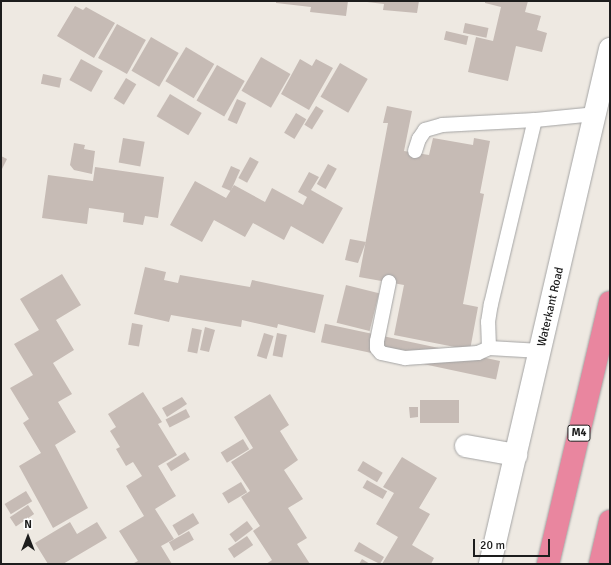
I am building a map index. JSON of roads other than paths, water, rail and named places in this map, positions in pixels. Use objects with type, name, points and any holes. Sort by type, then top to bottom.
[{"type":"highway","name":"M4","points":[[548,564],[610,302]]},
{"type":"highway","points":[[600,564],[610,521]]},
{"type":"street","name":"Waterkant Road","points":[[490,564],[541,351],[610,49]]},
{"type":"street","points":[[466,446],[516,455]]},
{"type":"lane","points":[[415,151],[419,139],[425,130],[442,125],[535,120],[595,114]]},
{"type":"lane","points":[[489,348],[488,322],[491,304],[535,120]]},
{"type":"lane","points":[[389,282],[377,341],[377,348],[381,353],[405,358],[478,354],[489,348],[541,351]]}]
